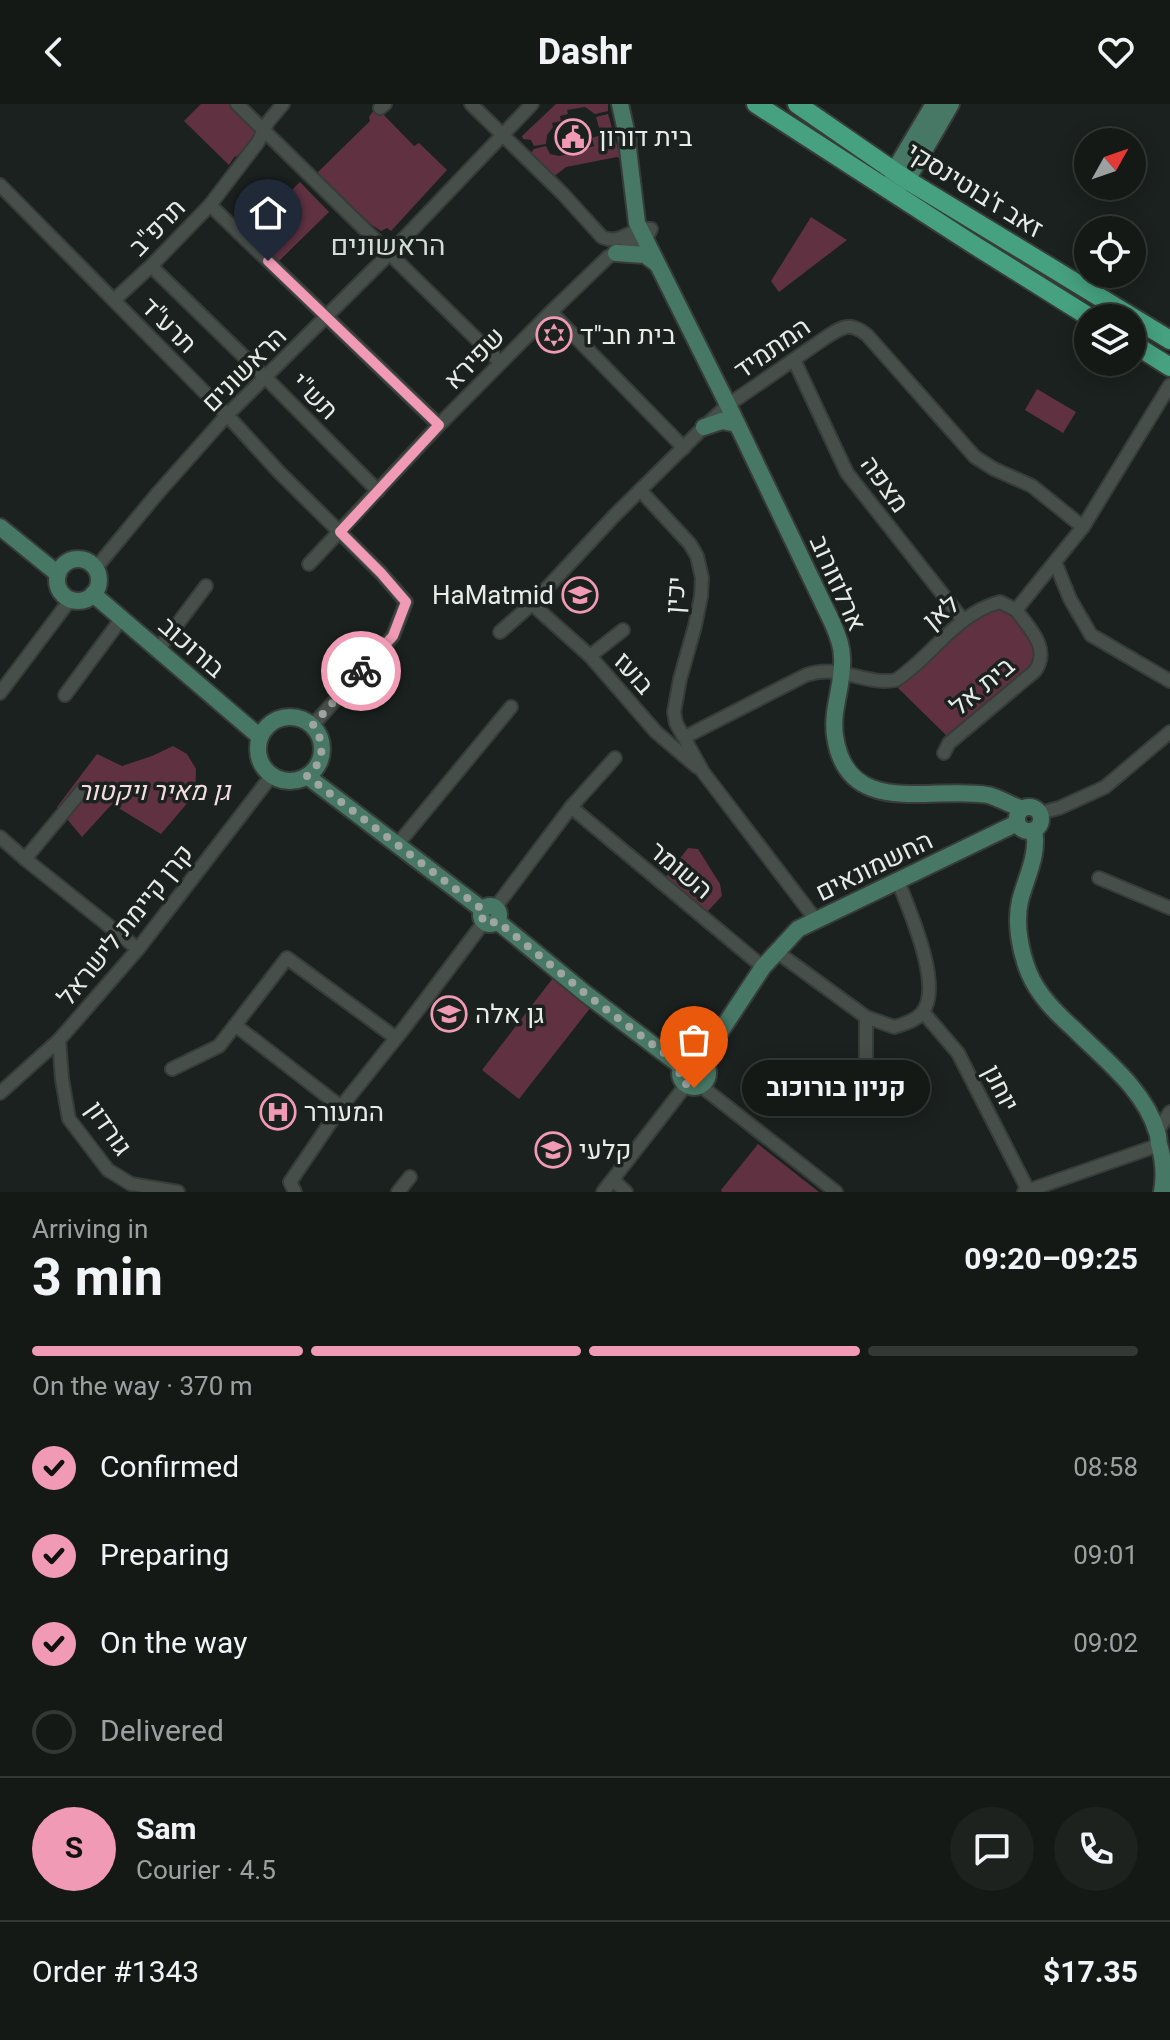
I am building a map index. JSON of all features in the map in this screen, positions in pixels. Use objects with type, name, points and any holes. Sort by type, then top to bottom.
[{"type":"main road","name":"זאב ז'בוטינסקי","points":[[756,104],[1074,307]]},
{"type":"main road","name":"זאב ז'בוטינסקי","points":[[797,104],[877,160],[1168,348]]},
{"type":"main road","name":"זאב ז'בוטינסקי","points":[[1146,345],[1168,348]]},
{"type":"street","points":[[237,104],[500,362]]},
{"type":"street","points":[[210,205],[283,104]]},
{"type":"street","points":[[471,104],[563,194],[609,245],[612,255],[645,255],[657,264]]},
{"type":"street","name":"הראשונים","points":[[95,569],[227,415],[390,253],[532,104]]},
{"type":"street","name":"ארלוזורוב","points":[[620,104],[637,223],[645,232],[685,306],[699,345]]},
{"type":"street","points":[[900,175],[918,131],[934,104]]},
{"type":"street","points":[[891,191],[951,104]]},
{"type":"street","points":[[877,160],[897,149],[918,131]]},
{"type":"street","name":"תרע\"ד","points":[[0,185],[340,532]]},
{"type":"street","name":"תרפ\"ב","points":[[114,300],[210,205],[439,425]]},
{"type":"street","points":[[602,237],[610,241],[645,232]]},
{"type":"street","name":"ארלוזורוב","points":[[645,232],[657,264],[832,622],[842,655],[835,738],[847,769],[858,780],[883,792],[902,795],[988,795],[1020,816]]},
{"type":"street","name":"שפירא","points":[[309,564],[500,362],[612,255],[645,232]]},
{"type":"street","name":"תש\"י","points":[[151,266],[378,491]]},
{"type":"street","points":[[551,312],[684,448]]},
{"type":"street","name":"המתמיד","points":[[500,632],[532,604],[640,490],[728,405],[839,329],[848,326],[857,327],[867,335],[975,457],[1032,486],[1083,527]]},
{"type":"street","name":"מצפה","points":[[794,360],[847,473],[963,620]]},
{"type":"street","points":[[1016,610],[1083,527],[1170,385]]},
{"type":"street","points":[[704,427],[722,421],[737,424]]},
{"type":"street","name":"יכין","points":[[640,490],[690,544],[697,556],[702,578],[693,636],[674,712],[676,723]]},
{"type":"street","points":[[0,527],[58,574]]},
{"type":"street","points":[[313,725],[393,636],[406,602],[340,532]]},
{"type":"street","points":[[81,560],[95,569],[98,581],[93,594],[84,600],[70,600],[59,589],[57,582],[61,567],[81,560]]},
{"type":"street","points":[[1055,562],[1070,599],[1091,635],[1170,681]]},
{"type":"street","points":[[158,650],[206,586]]},
{"type":"street","name":"בורוכוב","points":[[93,594],[260,737]]},
{"type":"street","points":[[1,688],[70,600]]},
{"type":"street","name":"לאן","points":[[685,737],[806,675],[826,670],[883,681],[896,680],[963,620],[981,609],[1000,602],[1016,610]]},
{"type":"street","name":"בועז","points":[[532,604],[590,656],[656,732],[703,772]]},
{"type":"street","name":"בית אל","points":[[944,753],[949,743],[1040,664],[1040,644],[1016,610]]},
{"type":"street","points":[[65,695],[122,618]]},
{"type":"street","points":[[590,656],[623,630]]},
{"type":"street","points":[[397,845],[511,707]]},
{"type":"street","points":[[283,717],[304,719],[313,725],[322,742],[320,761],[314,770],[307,776],[289,781],[272,775],[260,758],[260,737],[266,728],[283,717]]},
{"type":"street","points":[[656,732],[676,723],[685,737]]},
{"type":"street","points":[[1040,813],[1059,808],[1105,787],[1170,732]]},
{"type":"street","name":"בועז","points":[[685,737],[703,772],[816,920]]},
{"type":"street","points":[[295,1192],[290,1182],[341,1107],[571,807],[615,758]]},
{"type":"street","name":"קרן קיימת לישראל","points":[[0,1093],[59,1040],[138,949],[272,775]]},
{"type":"street","points":[[307,776],[681,1066]]},
{"type":"street","points":[[25,859],[83,789]]},
{"type":"street","name":"השומר","points":[[571,807],[763,967]]},
{"type":"street","points":[[1034,830],[1022,830],[1020,816],[1030,807],[1040,813],[1041,821],[1034,830],[1034,858],[1019,903],[1018,923],[1028,972],[1050,1006],[1125,1079],[1150,1114],[1164,1165],[1161,1192]]},
{"type":"street","name":"החשמונאים","points":[[701,1061],[763,967],[798,929],[898,881],[1020,816]]},
{"type":"street","points":[[0,837],[138,949]]},
{"type":"street","points":[[1099,878],[1170,908]]},
{"type":"street","points":[[777,952],[866,1017],[894,1027],[913,1020],[923,1012],[931,993],[923,947],[898,881]]},
{"type":"street","points":[[172,1069],[219,1046],[287,958],[396,1038]]},
{"type":"street","name":"יוחנן","points":[[923,1012],[958,1053],[1026,1191]]},
{"type":"street","points":[[866,1017],[866,1067]]},
{"type":"street","points":[[235,1025],[341,1107]]},
{"type":"street","name":"גורדון","points":[[59,1040],[69,1119],[108,1170],[131,1184],[178,1192]]},
{"type":"street","points":[[603,1192],[694,1086],[707,1078],[704,1064],[689,1059],[681,1066],[679,1075],[694,1086],[836,1192]]},
{"type":"street","points":[[1026,1191],[1158,1139],[1170,1112]]},
{"type":"street","points":[[398,1192],[410,1177]]},
{"type":"street","points":[[613,1180],[626,1192]]},
{"type":"green space","points":[[201,104],[229,104],[256,131],[256,137],[229,165],[184,121]]},
{"type":"green space","points":[[556,104],[608,104],[608,111],[595,114],[585,107],[567,110],[568,114],[560,116],[561,121],[552,123],[546,144],[534,146],[531,140],[523,139],[522,136]]},
{"type":"green space","points":[[376,107],[414,146],[419,143],[447,170],[391,231],[387,228],[381,231],[372,225],[316,174],[370,121],[369,117]]},
{"type":"green space","points":[[608,114],[621,159],[617,157],[566,167],[553,177],[530,154],[534,149],[546,146],[550,154],[559,156],[594,146],[592,138],[601,135],[596,117]]},
{"type":"green space","points":[[300,182],[329,212],[279,261],[250,231]]},
{"type":"green space","points":[[811,217],[847,240],[779,292],[771,281]]},
{"type":"green space","points":[[1037,389],[1076,412],[1063,433],[1025,410]]},
{"type":"green space","points":[[994,608],[1014,616],[1037,646],[1033,669],[949,738],[898,688],[966,623]]},
{"type":"green space","name":"גן מאיר ויקטור","points":[[173,746],[187,754],[196,769],[195,794],[161,834],[112,804],[82,837],[57,807],[97,754],[122,766]]},
{"type":"green space","points":[[688,848],[698,849],[720,884],[722,896],[706,913],[665,878]]},
{"type":"green space","points":[[553,978],[591,1007],[519,1099],[482,1070]]},
{"type":"green space","points":[[758,1144],[819,1192],[722,1192]]},
{"type":"way so far","points":[[361,671],[313,725],[322,742],[322,752],[320,761],[307,776],[483,910],[481,915],[484,922],[497,921],[681,1066],[679,1075],[682,1082],[694,1088]]},
{"type":"place","name":"בית דורון","points":[[573,137]]},
{"type":"place","name":"בית חב\"ד","points":[[554,335]]},
{"type":"place","name":"HaMatmid","points":[[580,595]]},
{"type":"place","name":"גן אלה","points":[[449,1014]]},
{"type":"place","name":"קניון בורוכוב","points":[[694,1088]]},
{"type":"place","name":"המעורר","points":[[278,1112]]},
{"type":"place","name":"קלעי","points":[[553,1150]]},
{"type":"district","name":"הראשונים","points":[[388,245]]},
{"type":"route","points":[[268,261],[439,425],[340,532],[406,602],[393,636],[361,671]]}]
